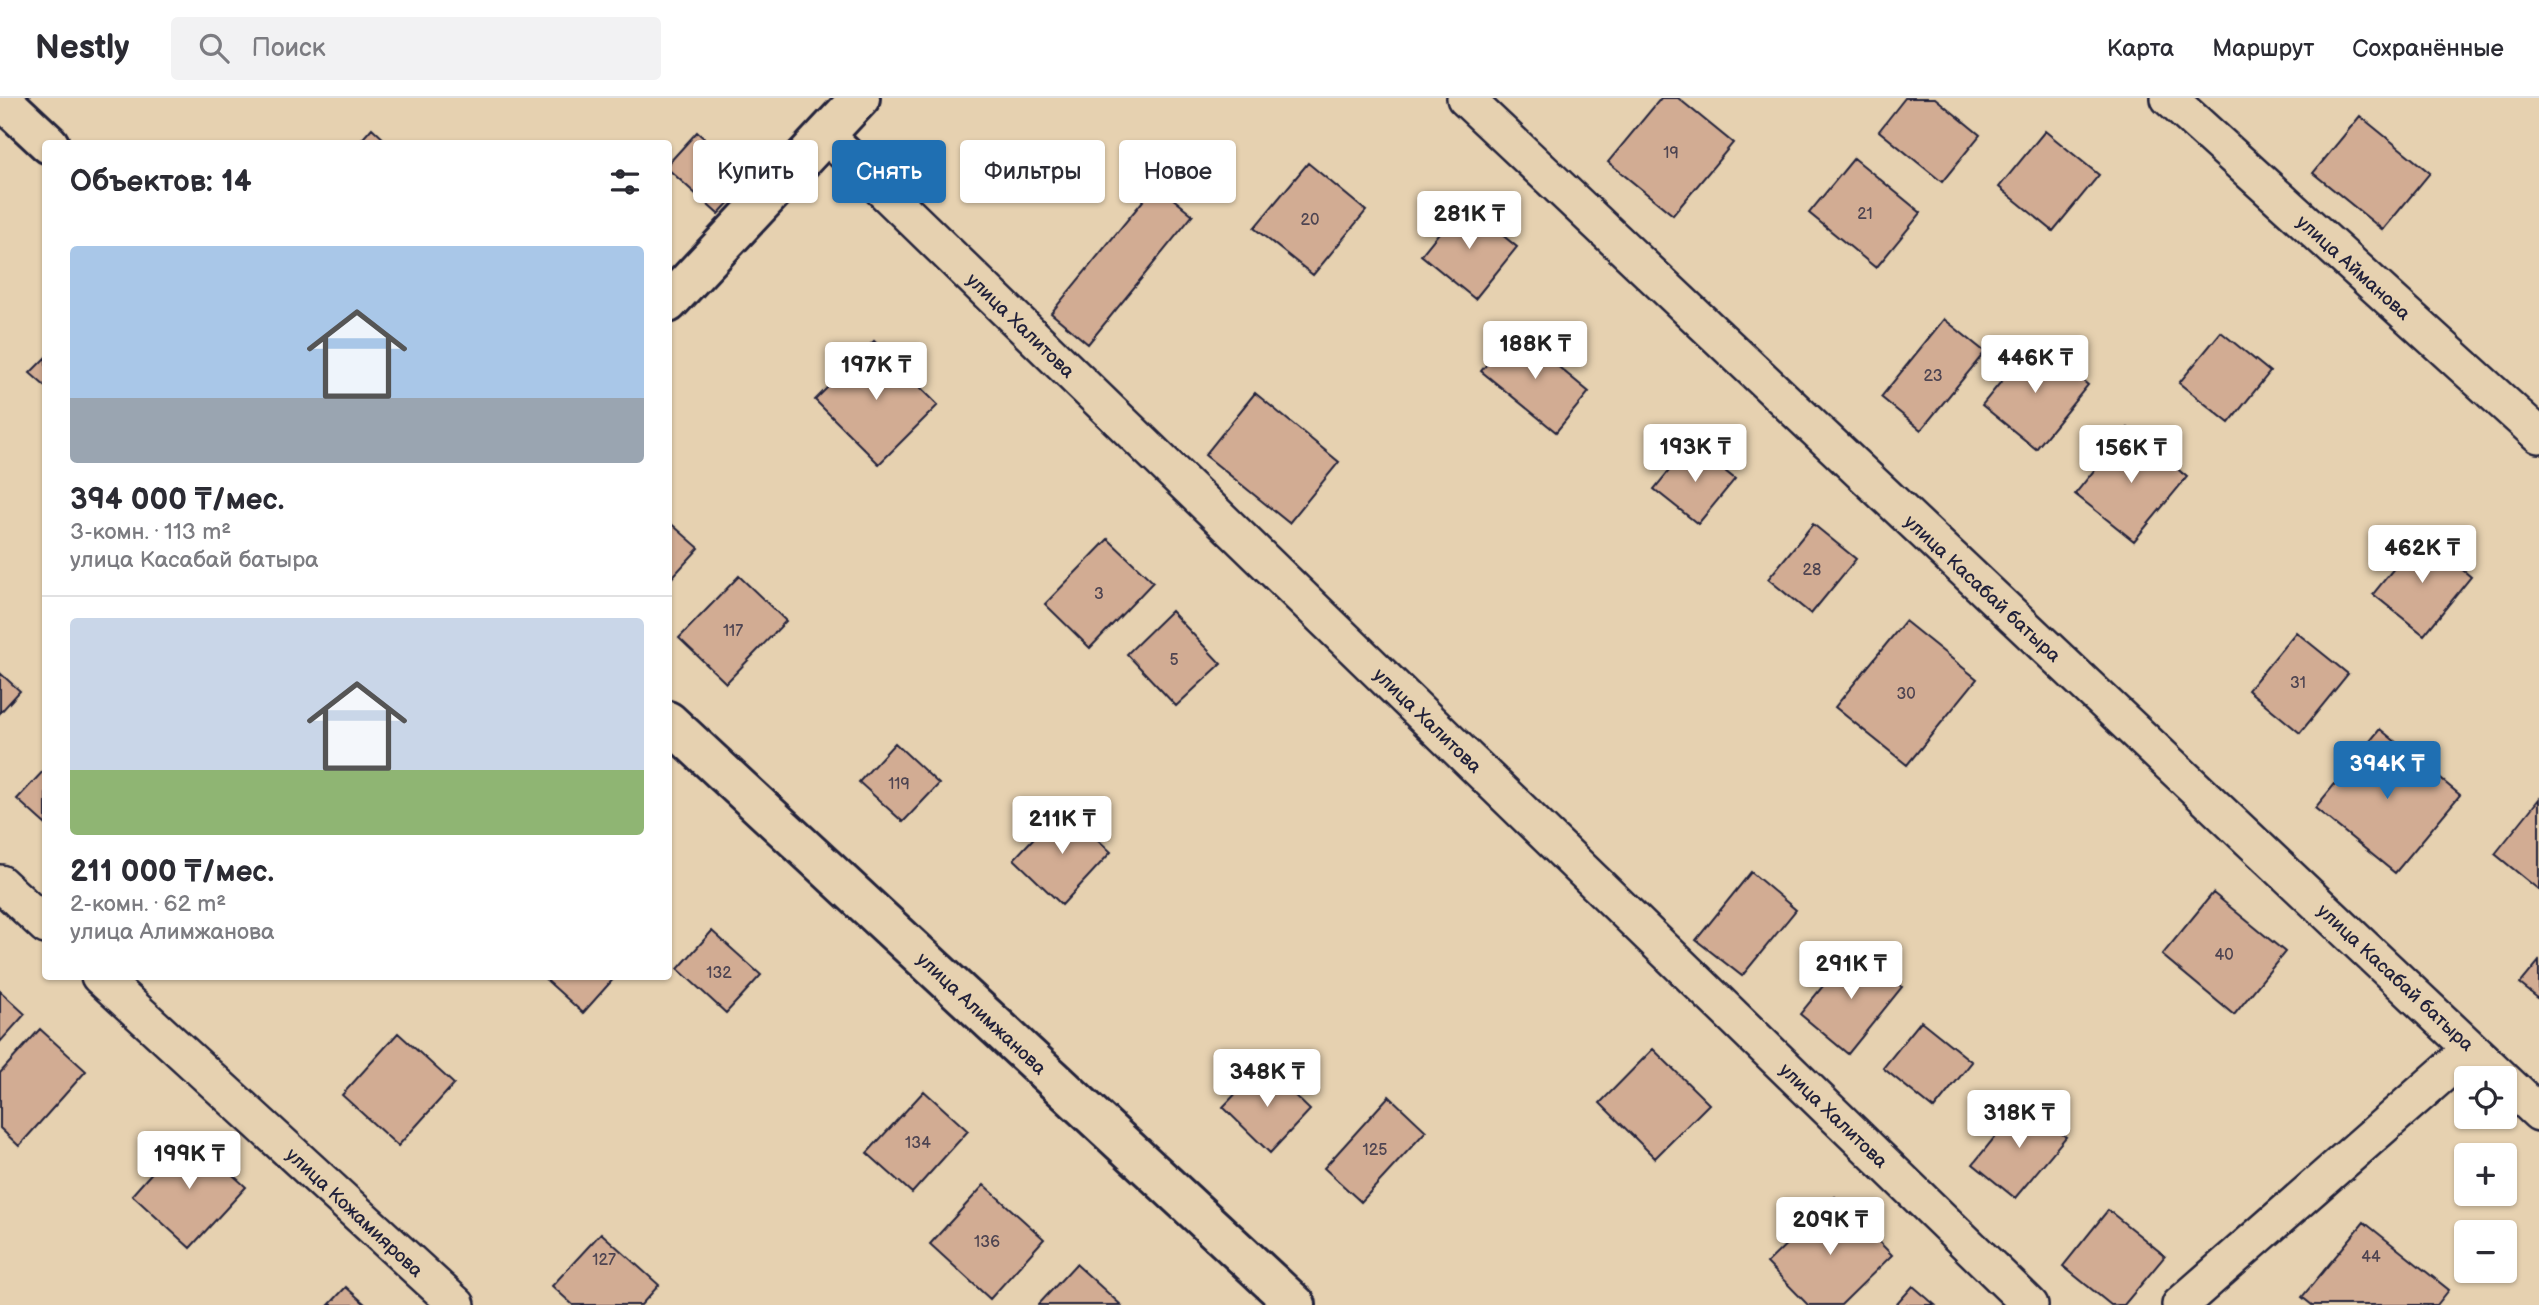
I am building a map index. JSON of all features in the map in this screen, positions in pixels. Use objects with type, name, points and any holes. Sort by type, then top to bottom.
[{"type":"street","points":[[0,98],[45,140]]},
{"type":"street","points":[[672,299],[860,98]]},
{"type":"street","name":"улица Касабай батыра","points":[[1465,98],[2489,1066]]},
{"type":"street","name":"улица Айманова","points":[[2169,98],[2539,435]]},
{"type":"street","name":"улица Халитова","points":[[825,134],[2030,1305]]},
{"type":"street","name":"улица Алимжанова","points":[[672,725],[1296,1305]]},
{"type":"street","points":[[0,883],[42,922]]},
{"type":"street","name":"улица Кожамиярова","points":[[104,980],[457,1305]]},
{"type":"street","points":[[2180,1305],[2471,1049]]},
{"type":"street","name":"улица Касабай батыра","points":[[2517,1092],[2539,1113]]},
{"type":"building","points":[[1661,98],[1678,98],[1733,143],[1673,215],[1608,162]]},
{"type":"building","points":[[1905,98],[1935,98],[1980,135],[1942,182],[1879,131]]},
{"type":"building","points":[[2360,116],[2430,173],[2383,230],[2313,173]]},
{"type":"building","points":[[372,128],[385,140],[362,140]]},
{"type":"building","points":[[2045,131],[2099,175],[2053,231],[1999,187]]},
{"type":"building","points":[[697,132],[706,140],[693,140],[693,192],[672,173],[672,160]]},
{"type":"building","points":[[1854,158],[1921,213],[1876,268],[1809,213]]},
{"type":"building","points":[[1308,163],[1366,211],[1313,275],[1254,228]]},
{"type":"building","points":[[706,203],[728,203],[718,214]]},
{"type":"building","points":[[1141,203],[1178,203],[1193,215],[1088,344],[1051,313]]},
{"type":"building","points":[[1463,203],[1517,247],[1475,299],[1421,255]]},
{"type":"building","points":[[1944,319],[1985,352],[1921,430],[1881,397]]},
{"type":"building","points":[[1515,331],[1589,392],[1556,432],[1481,371]]},
{"type":"building","points":[[2221,332],[2270,372],[2229,423],[2179,383]]},
{"type":"building","points":[[874,341],[938,405],[879,464],[815,400]]},
{"type":"building","points":[[2034,341],[2088,385],[2036,449],[1982,405]]},
{"type":"building","points":[[42,361],[42,384],[30,373]]},
{"type":"building","points":[[1255,393],[1339,462],[1289,523],[1205,455]]},
{"type":"building","points":[[2128,428],[2187,477],[2134,541],[2075,494]]},
{"type":"building","points":[[1691,444],[1735,479],[1698,524],[1654,489]]},
{"type":"building","points":[[672,524],[699,548],[672,578]]},
{"type":"building","points":[[1813,524],[1856,559],[1811,614],[1768,579]]},
{"type":"building","points":[[2421,535],[2471,577],[2424,635],[2373,594]]},
{"type":"building","points":[[1108,539],[1153,582],[1090,648],[1045,604]]},
{"type":"building","points":[[739,576],[786,621],[726,683],[679,638]]},
{"type":"building","points":[[1171,611],[1221,664],[1176,706],[1127,654]]},
{"type":"building","points":[[1905,621],[1977,679],[1907,765],[1835,707]]},
{"type":"building","points":[[2296,632],[2348,674],[2300,733],[2248,690]]},
{"type":"building","points":[[0,673],[20,691],[0,713]]},
{"type":"building","points":[[2380,729],[2460,795],[2395,873],[2315,808]]},
{"type":"building","points":[[895,743],[939,784],[903,822],[859,782]]},
{"type":"building","points":[[42,772],[42,821],[17,799]]},
{"type":"building","points":[[2539,799],[2539,890],[2495,854]]},
{"type":"building","points":[[1063,807],[1111,852],[1062,905],[1014,859]]},
{"type":"building","points":[[1751,872],[1796,910],[1742,976],[1696,940]]},
{"type":"building","points":[[2213,893],[2285,952],[2234,1015],[2162,955]]},
{"type":"building","points":[[712,931],[761,975],[726,1013],[678,969]]},
{"type":"building","points":[[1854,948],[1902,987],[1848,1054],[1800,1014]]},
{"type":"building","points":[[2539,961],[2539,999],[2520,984]]},
{"type":"building","points":[[546,980],[612,980],[583,1013]]},
{"type":"building","points":[[0,991],[25,1014],[0,1042]]},
{"type":"building","points":[[1921,1021],[1972,1062],[1934,1109],[1883,1068]]},
{"type":"building","points":[[40,1029],[86,1071],[19,1146],[0,1128],[0,1073]]},
{"type":"building","points":[[398,1033],[454,1084],[398,1146],[342,1095]]},
{"type":"building","points":[[1653,1049],[1709,1104],[1655,1158],[1600,1103]]},
{"type":"building","points":[[1263,1065],[1310,1110],[1270,1153],[1223,1107]]},
{"type":"building","points":[[924,1091],[968,1131],[912,1193],[867,1153]]},
{"type":"building","points":[[1389,1096],[1426,1131],[1361,1202],[1324,1168]]},
{"type":"building","points":[[2023,1102],[2066,1137],[2015,1198],[1973,1164]]},
{"type":"building","points":[[187,1133],[246,1187],[190,1248],[132,1195]]},
{"type":"building","points":[[984,1185],[1044,1239],[990,1299],[930,1244]]},
{"type":"building","points":[[1835,1197],[1892,1255],[1841,1305],[1808,1305],[1767,1263]]},
{"type":"building","points":[[2108,1210],[2165,1256],[2124,1305],[2111,1305],[2063,1266]]},
{"type":"building","points":[[2364,1222],[2449,1290],[2437,1305],[2312,1305],[2302,1297]]},
{"type":"building","points":[[601,1233],[659,1285],[641,1305],[573,1305],[552,1286]]},
{"type":"building","points":[[1076,1264],[1121,1305],[1038,1305]]},
{"type":"building","points":[[1913,1286],[1935,1305],[1896,1305]]},
{"type":"building","points":[[346,1287],[366,1305],[329,1305]]}]
